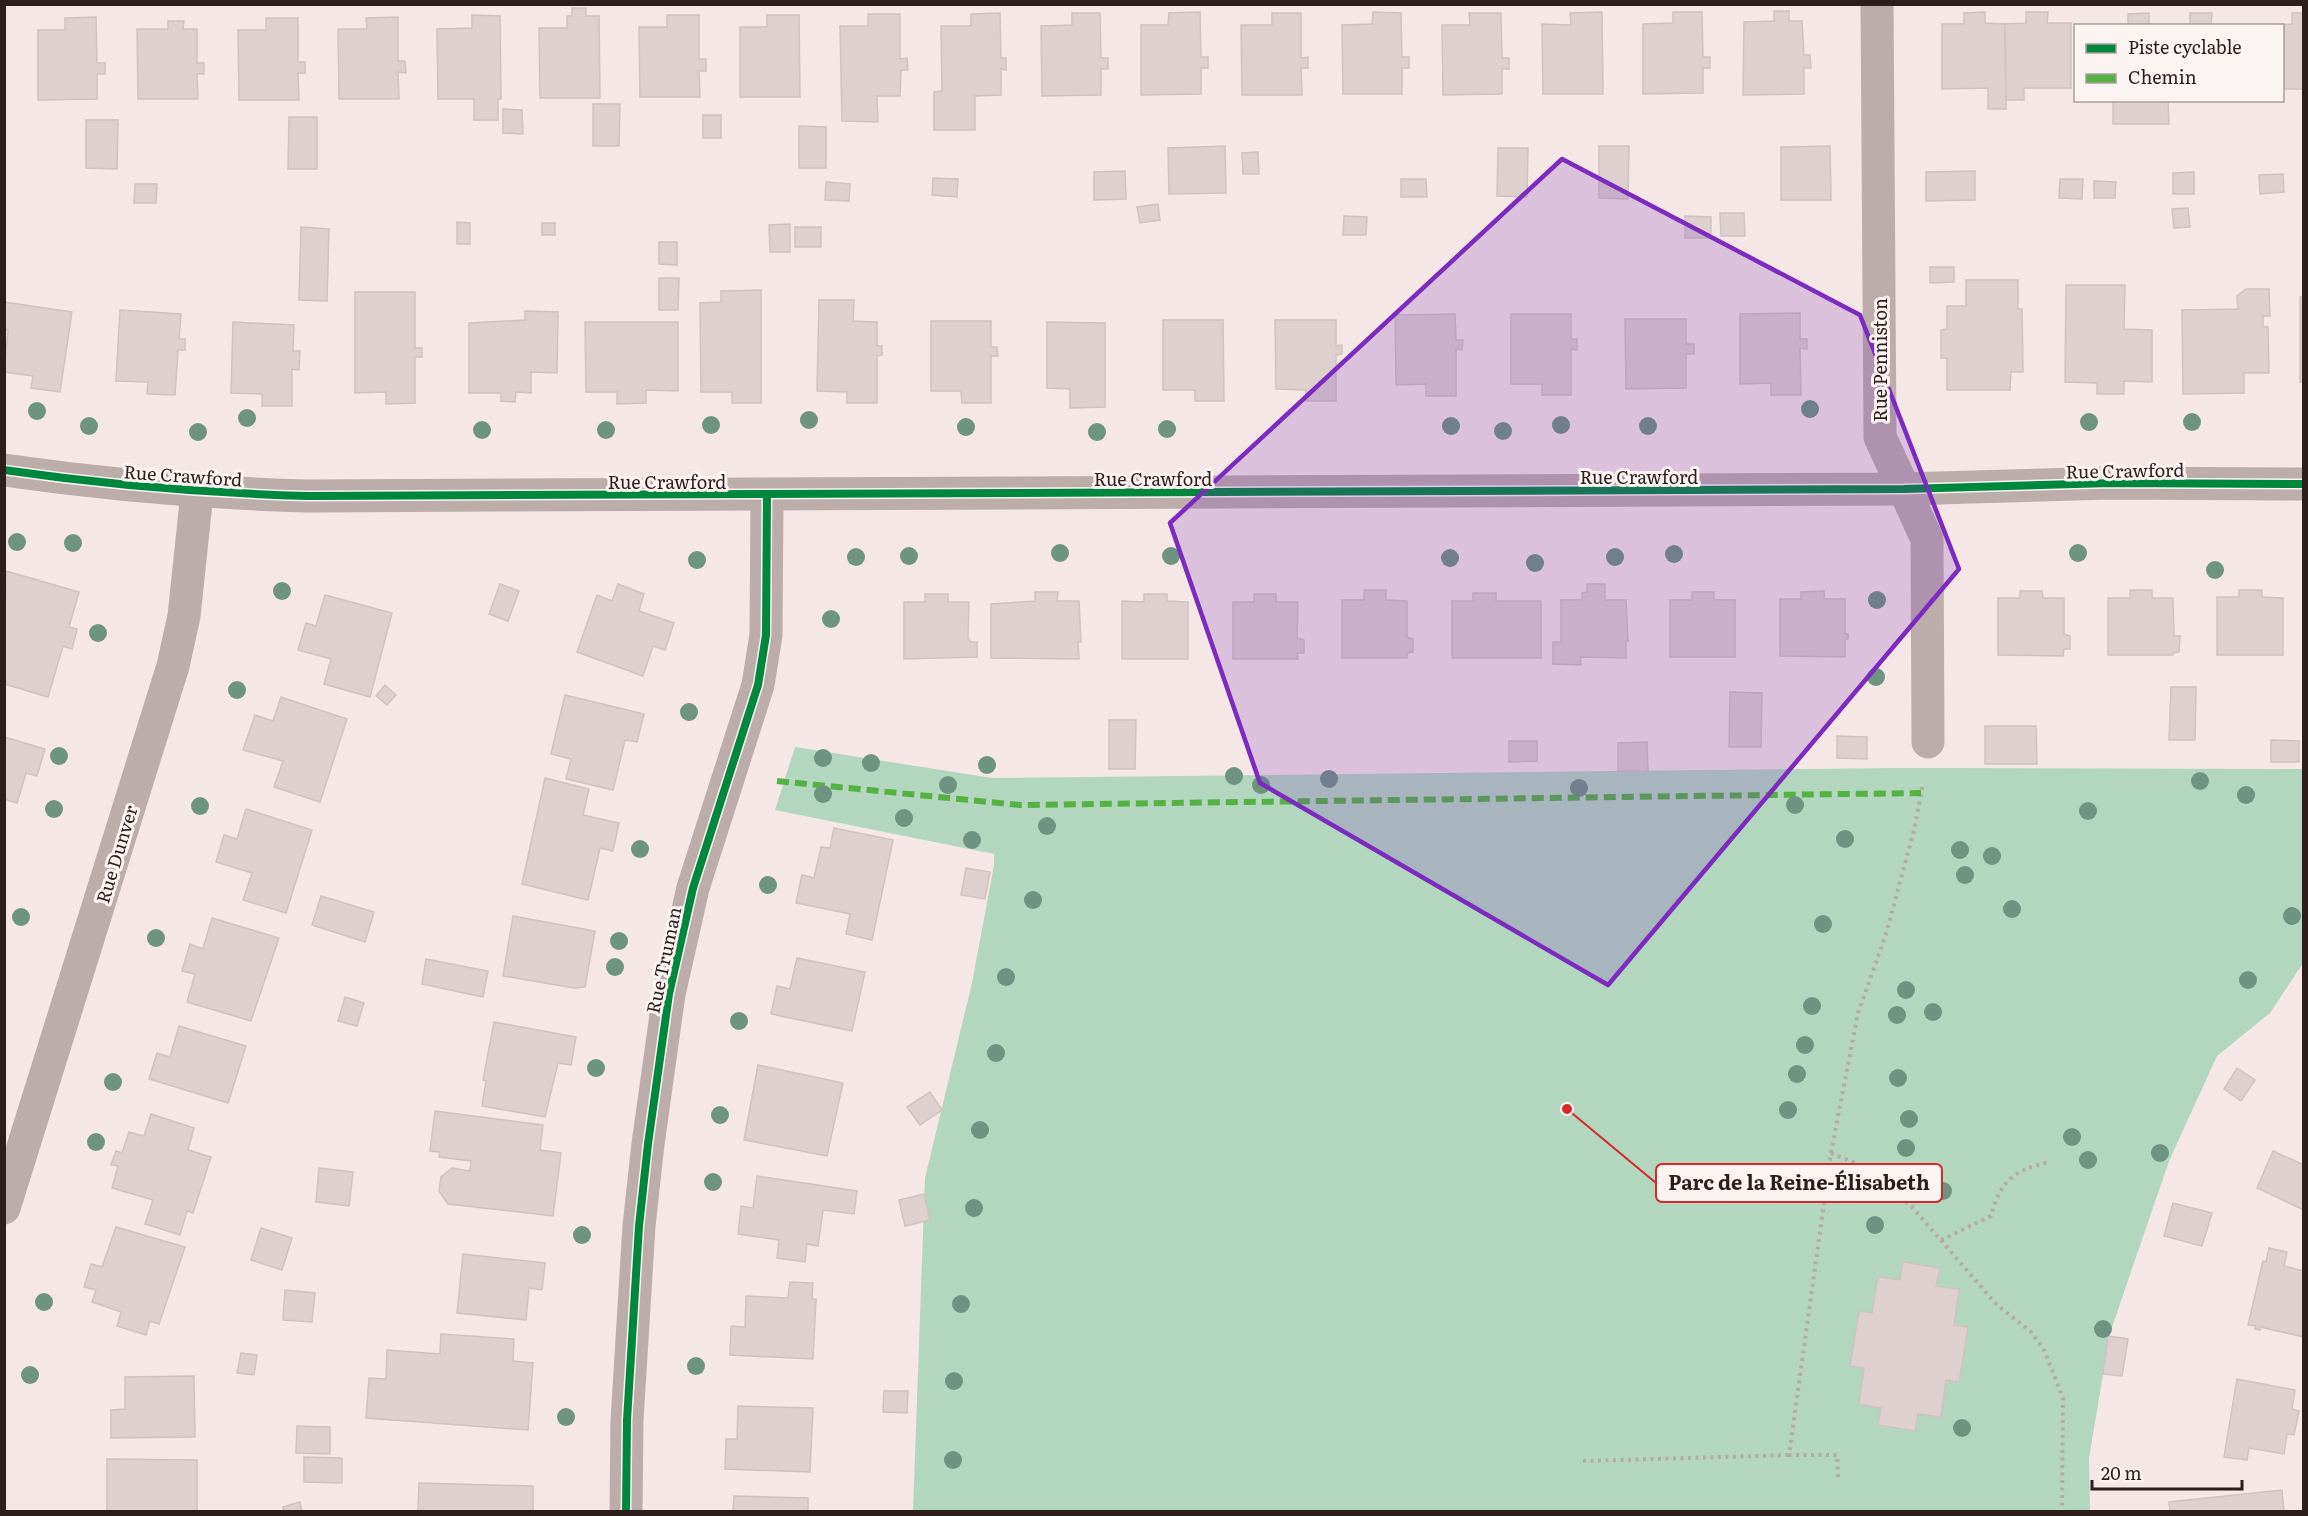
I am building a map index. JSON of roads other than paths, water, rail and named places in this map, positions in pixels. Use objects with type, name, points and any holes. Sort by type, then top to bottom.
[{"type":"street","name":"Rue Penniston","points":[[1877,4],[1880,437],[1927,539],[1928,742]]},
{"type":"street","name":"Rue Crawford","points":[[4,470],[95,483],[197,493],[332,497],[1904,489],[2111,483],[2304,484]]},
{"type":"street","name":"Rue Dunver","points":[[4,1208],[173,666],[184,616],[197,493]]},
{"type":"street","name":"Rue Truman","points":[[626,1512],[627,1420],[638,1238],[648,1144],[669,994],[693,888],[758,685],[766,635],[767,496]]},
{"type":"place","name":"Parc de la Reine-Élisabeth","points":[[1567,1109]]}]
